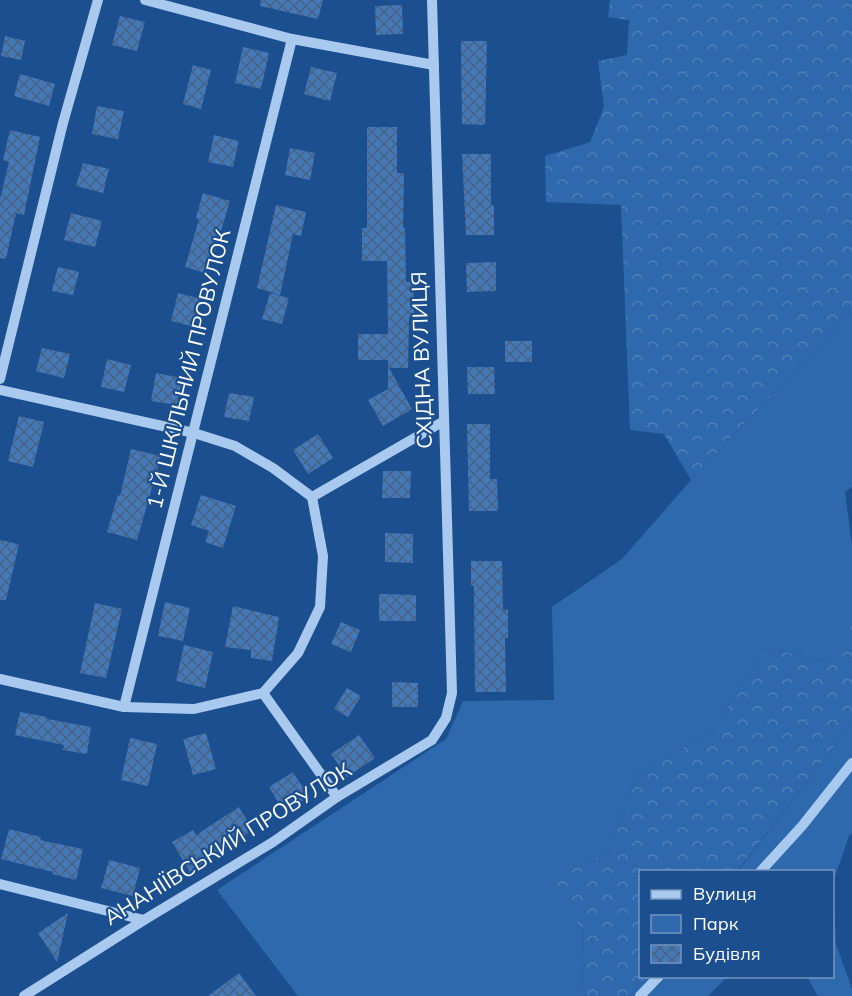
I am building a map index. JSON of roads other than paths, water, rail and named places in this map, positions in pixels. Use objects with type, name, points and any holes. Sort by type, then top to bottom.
[{"type":"street","points":[[0,379],[63,123],[98,0]]},
{"type":"street","points":[[145,0],[292,39],[434,65]]},
{"type":"street","name":"СХІДНА ВУЛИЦЯ","points":[[432,0],[452,693],[446,718]]},
{"type":"street","name":"1-Й ШКІЛЬНИЙ ПРОВУЛОК","points":[[124,707],[292,39]]},
{"type":"street","points":[[0,390],[194,433],[235,446],[273,468],[312,497],[323,556],[320,607],[298,653],[263,693],[194,708],[124,707],[0,679]]},
{"type":"street","points":[[312,497],[444,422]]},
{"type":"street","points":[[263,693],[337,797]]},
{"type":"street","name":"АНАНІЇВСЬКИЙ ПРОВУЛОК","points":[[24,996],[273,842],[337,797],[432,740],[446,718]]},
{"type":"street","points":[[762,870],[802,826],[852,763]]},
{"type":"street","points":[[0,884],[144,920]]},
{"type":"street","points":[[640,996],[657,978]]}]
